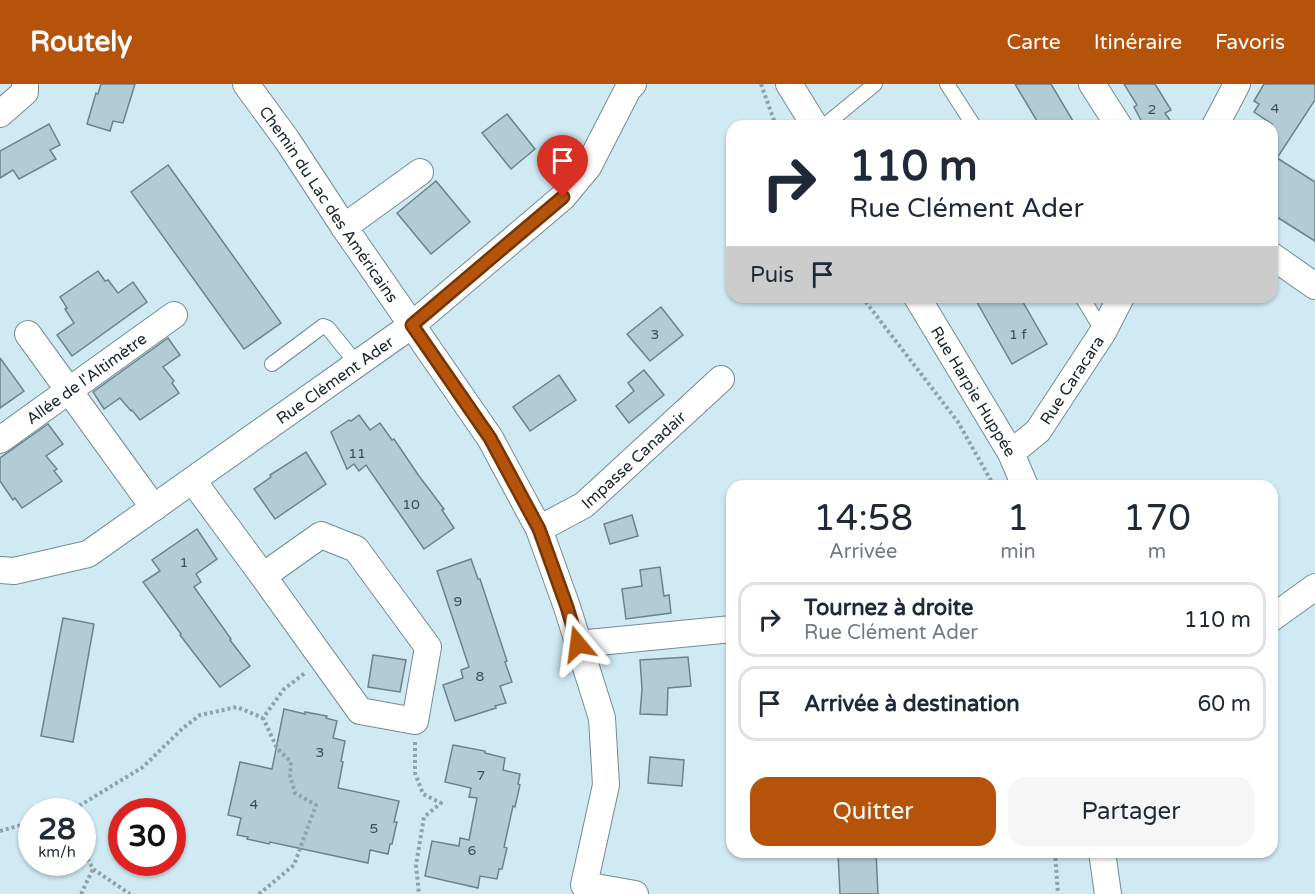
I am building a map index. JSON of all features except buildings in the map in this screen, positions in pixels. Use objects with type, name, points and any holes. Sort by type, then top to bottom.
[{"type":"street","points":[[0,114],[25,92],[25,84]]},
{"type":"street","name":"Chemin du Lac des Américains","points":[[246,84],[490,438],[539,529],[567,607],[602,718],[606,785],[584,885],[635,894]]},
{"type":"street","name":"Rue Clément Ader","points":[[0,570],[14,572],[88,554],[412,325],[563,197],[588,167],[628,89],[633,84]]},
{"type":"street","points":[[789,84],[811,120]]},
{"type":"street","points":[[1092,84],[1115,120]]},
{"type":"street","points":[[1218,120],[1237,84]]},
{"type":"street","points":[[344,227],[420,172]]},
{"type":"street","points":[[1278,260],[1315,286]]},
{"type":"street","name":"Rue Harpie Huppée","points":[[921,303],[1011,453],[1022,480]]},
{"type":"street","name":"Rue Caracara","points":[[1011,453],[1038,431],[1103,332],[1118,303]]},
{"type":"street","name":"Allée de l'Altimètre","points":[[0,440],[174,315]]},
{"type":"street","points":[[28,334],[153,508]]},
{"type":"street","name":"Impasse Canadair","points":[[539,529],[584,506],[720,379]]},
{"type":"street","points":[[193,481],[360,711],[414,721],[428,647],[356,549],[321,535],[263,576]]},
{"type":"street","points":[[1278,614],[1315,587]]},
{"type":"street","points":[[578,644],[726,630]]},
{"type":"street","points":[[1103,858],[1108,894]]},
{"type":"lane","points":[[831,120],[875,84]]},
{"type":"lane","points":[[947,84],[970,120]]},
{"type":"lane","points":[[1086,303],[1103,332]]},
{"type":"lane","points":[[272,364],[323,326],[328,328],[357,364]]},
{"type":"path","points":[[761,84],[774,120]]},
{"type":"path","points":[[867,303],[958,422],[991,480]]},
{"type":"path","points":[[263,718],[284,689],[323,660]]},
{"type":"path","points":[[92,798],[143,767],[200,715],[237,707],[263,718],[277,748],[291,762],[290,776],[295,793],[316,805],[294,865],[259,894]]},
{"type":"path","points":[[414,721],[415,773],[423,794],[441,803],[424,817],[416,865],[419,894]]},
{"type":"path","points":[[0,831],[18,826]]},
{"type":"path","points":[[1055,858],[1058,894]]},
{"type":"path","points":[[96,871],[130,894]]},
{"type":"path","points":[[81,894],[90,876]]},
{"type":"route","points":[[563,197],[412,325],[490,438],[539,529],[578,644]]}]
